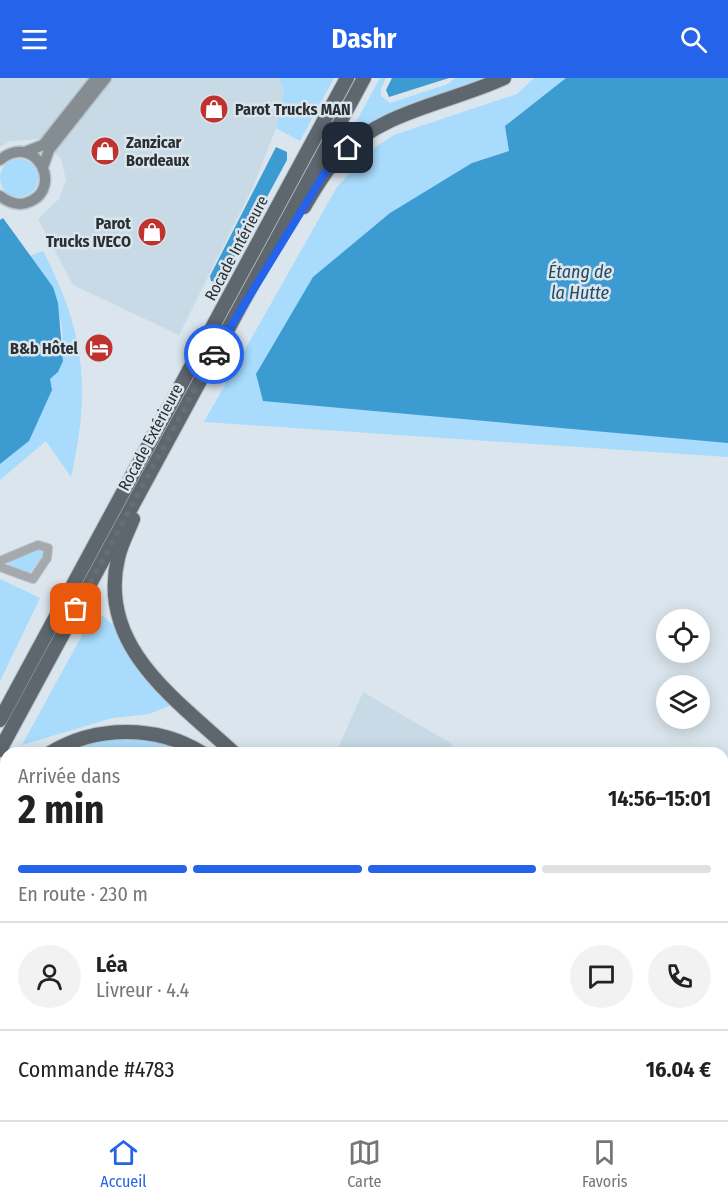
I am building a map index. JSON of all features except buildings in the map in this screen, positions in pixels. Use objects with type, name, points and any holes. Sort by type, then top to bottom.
[{"type":"highway","name":"Rocade Intérieure","points":[[0,720],[347,78]]},
{"type":"highway","name":"Rocade Extérieure","points":[[2,747],[364,78]]},
{"type":"highway","points":[[228,328],[324,174],[339,156],[358,139],[384,124],[504,78]]},
{"type":"highway","points":[[168,438],[118,559],[114,582],[117,615],[126,639],[143,666],[228,747]]},
{"type":"highway","points":[[64,747],[86,737],[123,731],[161,736],[191,747]]},
{"type":"street","points":[[0,160],[12,153],[26,152],[43,146],[96,78]]},
{"type":"street","points":[[0,196],[13,204],[22,204],[37,197],[45,182],[43,166],[49,150],[106,78]]},
{"type":"street","points":[[26,152],[33,155],[43,166]]},
{"type":"street","points":[[0,561],[38,545],[48,548],[47,558],[33,579],[0,567]]},
{"type":"shaded area","points":[[0,78],[279,78],[284,91],[276,128],[253,187],[179,335],[73,285],[38,219],[59,199],[66,180],[61,159],[40,139],[10,141],[0,147]]},
{"type":"shaded area","points":[[279,78],[334,78],[300,141],[276,128],[284,91]]},
{"type":"shaded area","points":[[380,78],[386,78],[381,88],[381,96],[390,103],[448,84],[455,78],[494,78],[343,146]]},
{"type":"shaded area","points":[[534,78],[566,78],[506,126],[509,151],[472,163],[728,443],[728,457],[204,422],[337,187],[371,150],[394,135],[517,94]]},
{"type":"shaded area","points":[[19,159],[33,164],[38,178],[33,192],[19,197],[5,192],[0,178],[5,164]]},
{"type":"shaded area","points":[[43,251],[68,308],[76,335],[80,361],[81,416],[71,477],[46,441],[0,480],[0,464],[29,441],[50,379],[58,372],[63,361],[62,328],[53,287],[30,256]]},
{"type":"shaded area","points":[[34,549],[41,550],[43,555],[29,575],[7,567],[9,562]]},
{"type":"shaded area","points":[[0,579],[40,598],[0,681]]},
{"type":"shaded area","points":[[103,616],[112,624],[139,670],[172,705],[149,714],[112,718],[22,745],[92,617]]},
{"type":"shaded area","points":[[363,692],[452,744],[451,747],[339,747]]},
{"type":"shaded area","points":[[143,736],[177,747],[80,747],[99,739]]},
{"type":"water","points":[[392,78],[449,78],[389,97],[386,90]]},
{"type":"water","name":"Étang de la Hutte","points":[[566,78],[728,78],[728,443],[263,401],[256,374],[313,277],[390,213],[472,163],[509,151],[505,126]]},
{"type":"water","points":[[276,147],[287,152],[287,160],[222,280],[219,283],[211,281],[210,276]]},
{"type":"water","points":[[3,218],[53,287],[58,303],[63,361],[58,372],[50,379],[52,390],[29,441],[0,464],[0,220]]},
{"type":"way so far","points":[[76,609],[214,354]]},
{"type":"place","name":"Parot Trucks MAN","points":[[214,109]]},
{"type":"place","name":"Zanzicar Bordeaux","points":[[105,151]]},
{"type":"place","name":"Parot Trucks IVECO","points":[[152,232]]},
{"type":"place","name":"B&b Hôtel","points":[[99,348]]},
{"type":"route","points":[[214,354],[324,174],[348,148]]}]
